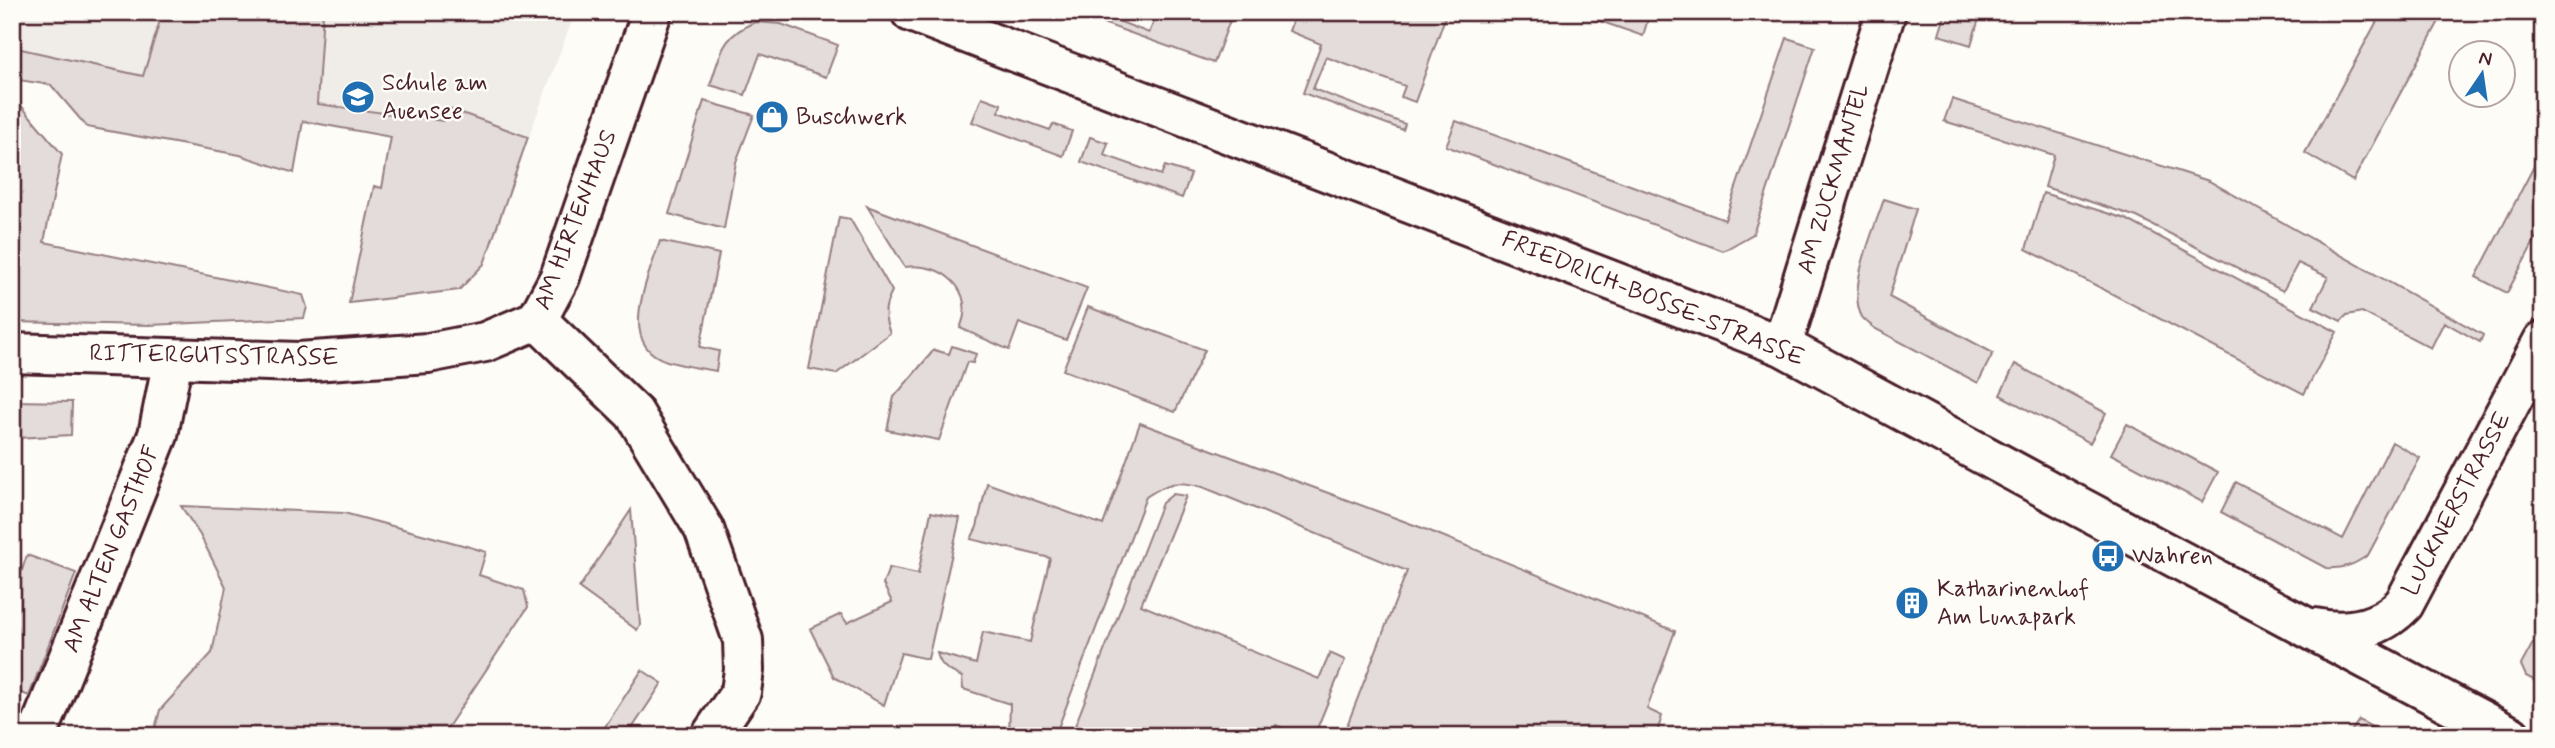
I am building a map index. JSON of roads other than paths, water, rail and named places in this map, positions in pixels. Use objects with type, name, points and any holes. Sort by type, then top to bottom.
[{"type":"street","name":"AM HIRTENHAUS","points":[[652,12],[560,277],[537,320],[634,413],[704,529],[743,639],[741,692],[711,736]]},
{"type":"street","name":"FRIEDRICH-BOSSE-STRASSE","points":[[911,12],[1783,346],[2511,736]]},
{"type":"street","name":"AM ZUCKMANTEL","points":[[1783,346],[1886,12]]},
{"type":"street","name":"RITTERGUTSSTRASSE","points":[[12,353],[299,362],[428,353],[485,342],[537,320]]},
{"type":"street","name":"LUCKNERSTRASSE","points":[[2300,623],[2320,629],[2358,630],[2391,617],[2404,604],[2543,341]]},
{"type":"street","name":"AM ALTEN GASTHOF","points":[[37,736],[158,435],[173,359]]},
{"type":"place","name":"Schule am Auensee","points":[[358,97]]},
{"type":"place","name":"Buschwerk","points":[[772,117]]},
{"type":"place","name":"Wahren","points":[[2108,556]]},
{"type":"place","name":"Katharinenhof Am Lunapark","points":[[1912,603]]}]
